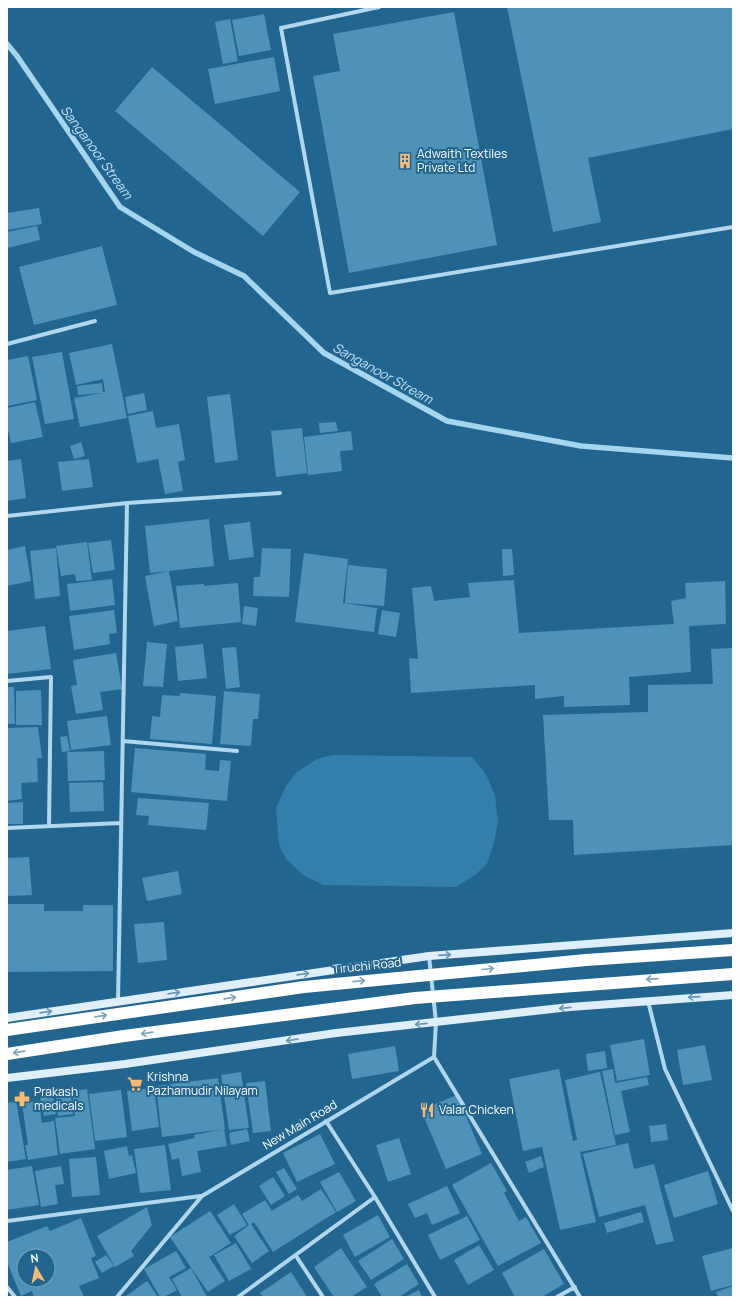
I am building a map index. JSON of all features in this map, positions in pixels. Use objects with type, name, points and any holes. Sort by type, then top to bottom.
[{"type":"highway","name":"Tiruchi Road","points":[[7,1030],[304,987],[586,960],[733,950]]},
{"type":"highway","points":[[7,1054],[132,1035],[415,998],[733,974]]},
{"type":"street","points":[[379,7],[281,28],[330,293],[733,227]]},
{"type":"street","points":[[7,344],[95,321]]},
{"type":"street","points":[[7,516],[127,503],[280,492]]},
{"type":"street","points":[[118,1002],[127,503]]},
{"type":"street","points":[[7,681],[50,677],[49,826]]},
{"type":"street","points":[[123,741],[236,751]]},
{"type":"street","points":[[7,828],[121,824]]},
{"type":"street","points":[[7,1018],[429,956],[733,933]]},
{"type":"street","points":[[429,956],[436,1022],[434,1057],[580,1297]]},
{"type":"street","points":[[7,1078],[125,1064],[336,1033],[648,1000],[733,995]]},
{"type":"street","points":[[648,1000],[665,1069],[733,1211]]},
{"type":"street","name":"New Main Road","points":[[118,1297],[202,1196],[434,1057]]},
{"type":"street","points":[[326,1121],[435,1297]]},
{"type":"street","points":[[7,1221],[202,1196]]},
{"type":"street","points":[[238,1297],[375,1198]]},
{"type":"street","points":[[296,1256],[323,1297]]},
{"type":"street","points":[[7,1287],[15,1297]]},
{"type":"street","points":[[557,1297],[575,1287]]},
{"type":"shaded area","points":[[334,755],[472,757],[486,774],[495,796],[498,822],[494,843],[487,864],[475,875],[456,887],[323,885],[303,875],[286,859],[279,845],[276,808],[286,786],[297,772],[317,759]]},
{"type":"building","name":"Adwaith Textiles Private Ltd","points":[[507,7],[733,7],[733,129],[588,158],[601,222],[553,232]]},
{"type":"building","name":"Adwaith Textiles Private Ltd","points":[[454,12],[497,245],[349,273],[313,76],[340,71],[333,34]]},
{"type":"building","points":[[264,14],[271,50],[239,56],[232,20]]},
{"type":"building","points":[[230,19],[238,61],[223,64],[215,22]]},
{"type":"building","points":[[274,57],[280,91],[215,104],[208,69]]},
{"type":"building","points":[[152,67],[300,192],[263,236],[115,111]]},
{"type":"building","points":[[39,208],[42,224],[7,230],[7,213]]},
{"type":"building","points":[[37,226],[40,240],[7,248],[7,232]]},
{"type":"building","points":[[102,246],[117,305],[34,325],[19,267]]},
{"type":"building","points":[[112,344],[127,418],[80,427],[74,398],[102,393],[78,395],[77,386],[102,383],[103,392],[105,392],[103,379],[76,385],[69,353]]},
{"type":"building","points":[[62,352],[74,419],[45,424],[32,357]]},
{"type":"building","points":[[28,356],[37,400],[7,406],[7,360]]},
{"type":"building","points":[[144,393],[147,410],[128,414],[125,397]]},
{"type":"building","points":[[230,394],[238,460],[215,463],[207,397]]},
{"type":"building","points":[[35,402],[43,437],[11,443],[7,426],[7,408]]},
{"type":"building","points":[[153,411],[156,428],[179,424],[185,460],[178,462],[183,491],[165,494],[158,459],[137,463],[128,416]]},
{"type":"building","points":[[336,422],[338,431],[320,433],[319,423]]},
{"type":"building","points":[[302,428],[307,473],[276,477],[271,431]]},
{"type":"building","points":[[351,431],[353,450],[340,451],[342,471],[308,475],[304,437]]},
{"type":"building","points":[[81,442],[85,456],[74,459],[70,446]]},
{"type":"building","points":[[21,459],[26,498],[7,501],[7,461]]},
{"type":"building","points":[[89,459],[93,487],[62,491],[58,462]]},
{"type":"building","points":[[209,519],[214,566],[150,573],[145,526]]},
{"type":"building","points":[[250,522],[254,557],[229,560],[224,525]]},
{"type":"building","points":[[111,540],[115,570],[93,573],[88,543]]},
{"type":"building","points":[[87,542],[92,580],[76,581],[75,574],[61,576],[56,546]]},
{"type":"building","points":[[25,546],[31,581],[7,586],[7,550]]},
{"type":"building","points":[[56,548],[60,596],[35,599],[30,551]]},
{"type":"building","points":[[262,548],[291,549],[289,597],[253,596],[254,577],[260,577]]},
{"type":"building","points":[[502,549],[512,549],[514,575],[503,576]]},
{"type":"building","points":[[304,553],[348,559],[343,603],[377,608],[374,632],[295,622]]},
{"type":"building","points":[[348,565],[387,569],[384,606],[345,603]]},
{"type":"building","points":[[169,571],[178,621],[154,626],[145,576]]},
{"type":"building","points":[[112,579],[115,605],[70,611],[67,584]]},
{"type":"building","points":[[514,580],[519,633],[674,624],[671,601],[686,598],[685,583],[725,581],[726,624],[689,626],[691,672],[629,677],[630,705],[564,707],[564,696],[535,699],[535,685],[411,693],[409,658],[418,659],[412,588],[431,586],[434,601],[470,597],[468,583]]},
{"type":"building","points":[[238,583],[241,622],[180,628],[176,586],[204,584],[204,586]]},
{"type":"building","points":[[244,606],[258,608],[256,626],[242,624]]},
{"type":"building","points":[[114,610],[117,633],[109,634],[110,644],[74,650],[69,616]]},
{"type":"building","points":[[382,610],[400,613],[396,637],[378,634]]},
{"type":"building","points":[[45,626],[51,669],[7,674],[7,631]]},
{"type":"building","points":[[147,642],[167,644],[163,687],[143,686]]},
{"type":"building","points":[[203,644],[207,678],[178,681],[175,647]]},
{"type":"building","points":[[236,647],[240,687],[226,689],[222,648]]},
{"type":"building","points":[[733,648],[733,845],[574,855],[573,820],[549,820],[543,715],[648,712],[648,685],[713,684],[711,649]]},
{"type":"building","points":[[116,653],[122,689],[100,692],[103,710],[76,714],[71,686],[77,685],[73,660]]},
{"type":"building","points":[[7,687],[14,687],[15,724],[7,724]]},
{"type":"building","points":[[41,690],[42,725],[16,725],[16,691]]},
{"type":"building","points":[[224,691],[260,694],[258,719],[253,719],[251,746],[220,744]]},
{"type":"building","points":[[180,693],[216,696],[212,744],[150,739],[152,716],[160,717],[162,695],[180,696]]},
{"type":"building","points":[[107,716],[111,745],[71,750],[67,721]]},
{"type":"building","points":[[38,727],[42,758],[37,758],[38,782],[21,783],[22,799],[7,801],[7,728]]},
{"type":"building","points":[[67,736],[70,751],[62,752],[60,737]]},
{"type":"building","points":[[135,748],[206,754],[205,770],[219,771],[220,760],[231,761],[227,801],[131,792]]},
{"type":"building","points":[[104,751],[105,780],[68,781],[67,752]]},
{"type":"building","points":[[103,782],[104,811],[70,812],[69,783]]},
{"type":"building","points":[[138,798],[209,803],[206,830],[148,825],[149,816],[136,815]]},
{"type":"building","points":[[23,802],[23,824],[7,824],[7,803]]},
{"type":"building","points":[[29,857],[32,895],[7,896],[7,858]]},
{"type":"building","points":[[178,871],[182,894],[147,901],[142,878]]},
{"type":"building","points":[[7,904],[44,904],[44,911],[83,911],[83,905],[113,905],[113,971],[7,972]]},
{"type":"building","points":[[164,922],[167,960],[138,963],[134,924]]},
{"type":"building","points":[[644,1039],[650,1075],[617,1081],[610,1045]]},
{"type":"building","points":[[705,1045],[712,1080],[683,1085],[677,1050]]},
{"type":"building","points":[[395,1046],[399,1071],[352,1079],[348,1054]]},
{"type":"building","points":[[605,1051],[607,1068],[588,1071],[586,1054]]},
{"type":"building","points":[[559,1069],[573,1141],[577,1140],[565,1080],[600,1072],[616,1145],[580,1152],[596,1222],[560,1230],[542,1147],[550,1145],[523,1151],[509,1079]]},
{"type":"building","points":[[613,1069],[615,1083],[647,1077],[649,1085],[621,1091],[630,1132],[615,1135],[602,1071]]},
{"type":"building","points":[[241,1072],[249,1128],[229,1130],[221,1075]]},
{"type":"building","points":[[218,1078],[225,1129],[162,1137],[156,1086]]},
{"type":"building","points":[[265,1081],[271,1131],[253,1133],[246,1083]]},
{"type":"building","points":[[154,1088],[159,1127],[132,1131],[127,1091]]},
{"type":"building","points":[[87,1089],[95,1149],[60,1154],[55,1118],[75,1116],[72,1091]]},
{"type":"building","points":[[121,1090],[127,1137],[95,1141],[89,1094]]},
{"type":"building","points":[[71,1095],[73,1114],[58,1116],[56,1097]]},
{"type":"building","points":[[457,1095],[482,1154],[446,1169],[421,1110]]},
{"type":"building","points":[[53,1096],[56,1114],[44,1116],[40,1098]]},
{"type":"building","points":[[16,1101],[26,1159],[7,1162],[7,1103]]},
{"type":"building","points":[[39,1101],[42,1123],[54,1121],[58,1155],[28,1160],[25,1145],[28,1145],[22,1103]]},
{"type":"building","points":[[666,1124],[668,1140],[651,1142],[649,1126]]},
{"type":"building","points":[[224,1129],[227,1146],[197,1151],[201,1172],[182,1176],[179,1158],[172,1160],[168,1144],[195,1138],[194,1135]]},
{"type":"building","points":[[247,1129],[250,1141],[231,1145],[229,1133]]},
{"type":"building","points":[[320,1134],[335,1164],[297,1182],[283,1153]]},
{"type":"building","points":[[399,1138],[411,1174],[388,1182],[376,1145]]},
{"type":"building","points":[[628,1143],[634,1169],[654,1164],[674,1241],[656,1245],[645,1205],[599,1217],[583,1154]]},
{"type":"building","points":[[165,1145],[171,1190],[140,1193],[134,1149]]},
{"type":"building","points":[[127,1146],[129,1156],[132,1155],[136,1173],[109,1179],[104,1151]]},
{"type":"building","points":[[541,1156],[544,1167],[529,1173],[525,1162]]},
{"type":"building","points":[[96,1157],[100,1195],[72,1197],[69,1159]]},
{"type":"building","points":[[491,1163],[507,1191],[504,1193],[519,1221],[526,1217],[541,1243],[498,1266],[452,1185]]},
{"type":"building","points":[[32,1166],[39,1205],[7,1210],[7,1170]]},
{"type":"building","points":[[61,1166],[64,1184],[55,1185],[58,1204],[41,1207],[35,1171]]},
{"type":"building","points":[[284,1168],[297,1189],[289,1194],[276,1172]]},
{"type":"building","points":[[708,1171],[718,1204],[674,1218],[664,1185]]},
{"type":"building","points":[[339,1172],[356,1201],[337,1212],[320,1182]]},
{"type":"building","points":[[273,1177],[285,1196],[271,1205],[259,1186]]},
{"type":"building","points":[[447,1186],[460,1213],[432,1225],[427,1213],[415,1218],[408,1204]]},
{"type":"building","points":[[321,1189],[336,1212],[273,1252],[254,1222],[251,1224],[269,1251],[252,1263],[234,1236],[249,1225],[242,1214],[265,1200],[272,1211],[298,1195],[302,1201]]},
{"type":"building","points":[[234,1204],[247,1225],[230,1235],[217,1215]]},
{"type":"building","points":[[147,1207],[152,1225],[131,1251],[134,1256],[115,1267],[97,1236]]},
{"type":"building","points":[[210,1211],[231,1243],[209,1257],[225,1281],[208,1292],[170,1237]]},
{"type":"building","points":[[641,1212],[644,1222],[607,1233],[604,1223]]},
{"type":"building","points":[[378,1215],[390,1237],[355,1257],[343,1235]]},
{"type":"building","points":[[467,1216],[480,1240],[440,1260],[428,1235]]},
{"type":"building","points":[[81,1218],[96,1256],[91,1258],[99,1278],[79,1286],[84,1297],[34,1297],[32,1291],[21,1296],[18,1288],[56,1288],[56,1248],[16,1248],[16,1284],[7,1262],[7,1242],[47,1226],[50,1231]]},
{"type":"building","points":[[392,1239],[404,1259],[371,1280],[358,1261]]},
{"type":"building","points":[[236,1243],[251,1269],[229,1281],[214,1255]]},
{"type":"building","points":[[479,1245],[494,1270],[468,1285],[454,1260]]},
{"type":"building","points":[[341,1248],[367,1287],[351,1297],[334,1297],[314,1267]]},
{"type":"building","points":[[733,1248],[733,1285],[711,1291],[702,1256]]},
{"type":"building","points":[[544,1249],[564,1284],[542,1297],[515,1297],[502,1273]]},
{"type":"building","points":[[176,1251],[186,1268],[169,1277],[177,1290],[164,1297],[160,1297],[144,1269]]},
{"type":"building","points":[[106,1255],[114,1266],[102,1273],[95,1262]]},
{"type":"building","points":[[407,1264],[419,1284],[399,1297],[382,1297],[374,1284]]},
{"type":"building","points":[[191,1268],[207,1297],[182,1297],[172,1279]]},
{"type":"building","points":[[291,1272],[307,1297],[263,1297],[260,1293]]},
{"type":"building","points":[[147,1281],[158,1297],[126,1296]]},
{"type":"building","points":[[733,1286],[733,1297],[718,1297],[716,1292]]},
{"type":"building","points":[[419,1290],[422,1297],[405,1297]]},
{"type":"waterway","name":"Sanganoor Stream","points":[[7,44],[17,56],[120,207],[194,252],[244,276],[324,353],[447,421],[581,446],[733,458]]},
{"type":"place","name":"Adwaith Textiles Private Ltd","points":[[405,161]]},
{"type":"place","name":"Krishna Pazhamudir Nilayam","points":[[135,1084]]},
{"type":"place","name":"Prakash medicals","points":[[22,1099]]},
{"type":"place","name":"Valar Chicken","points":[[427,1110]]}]
